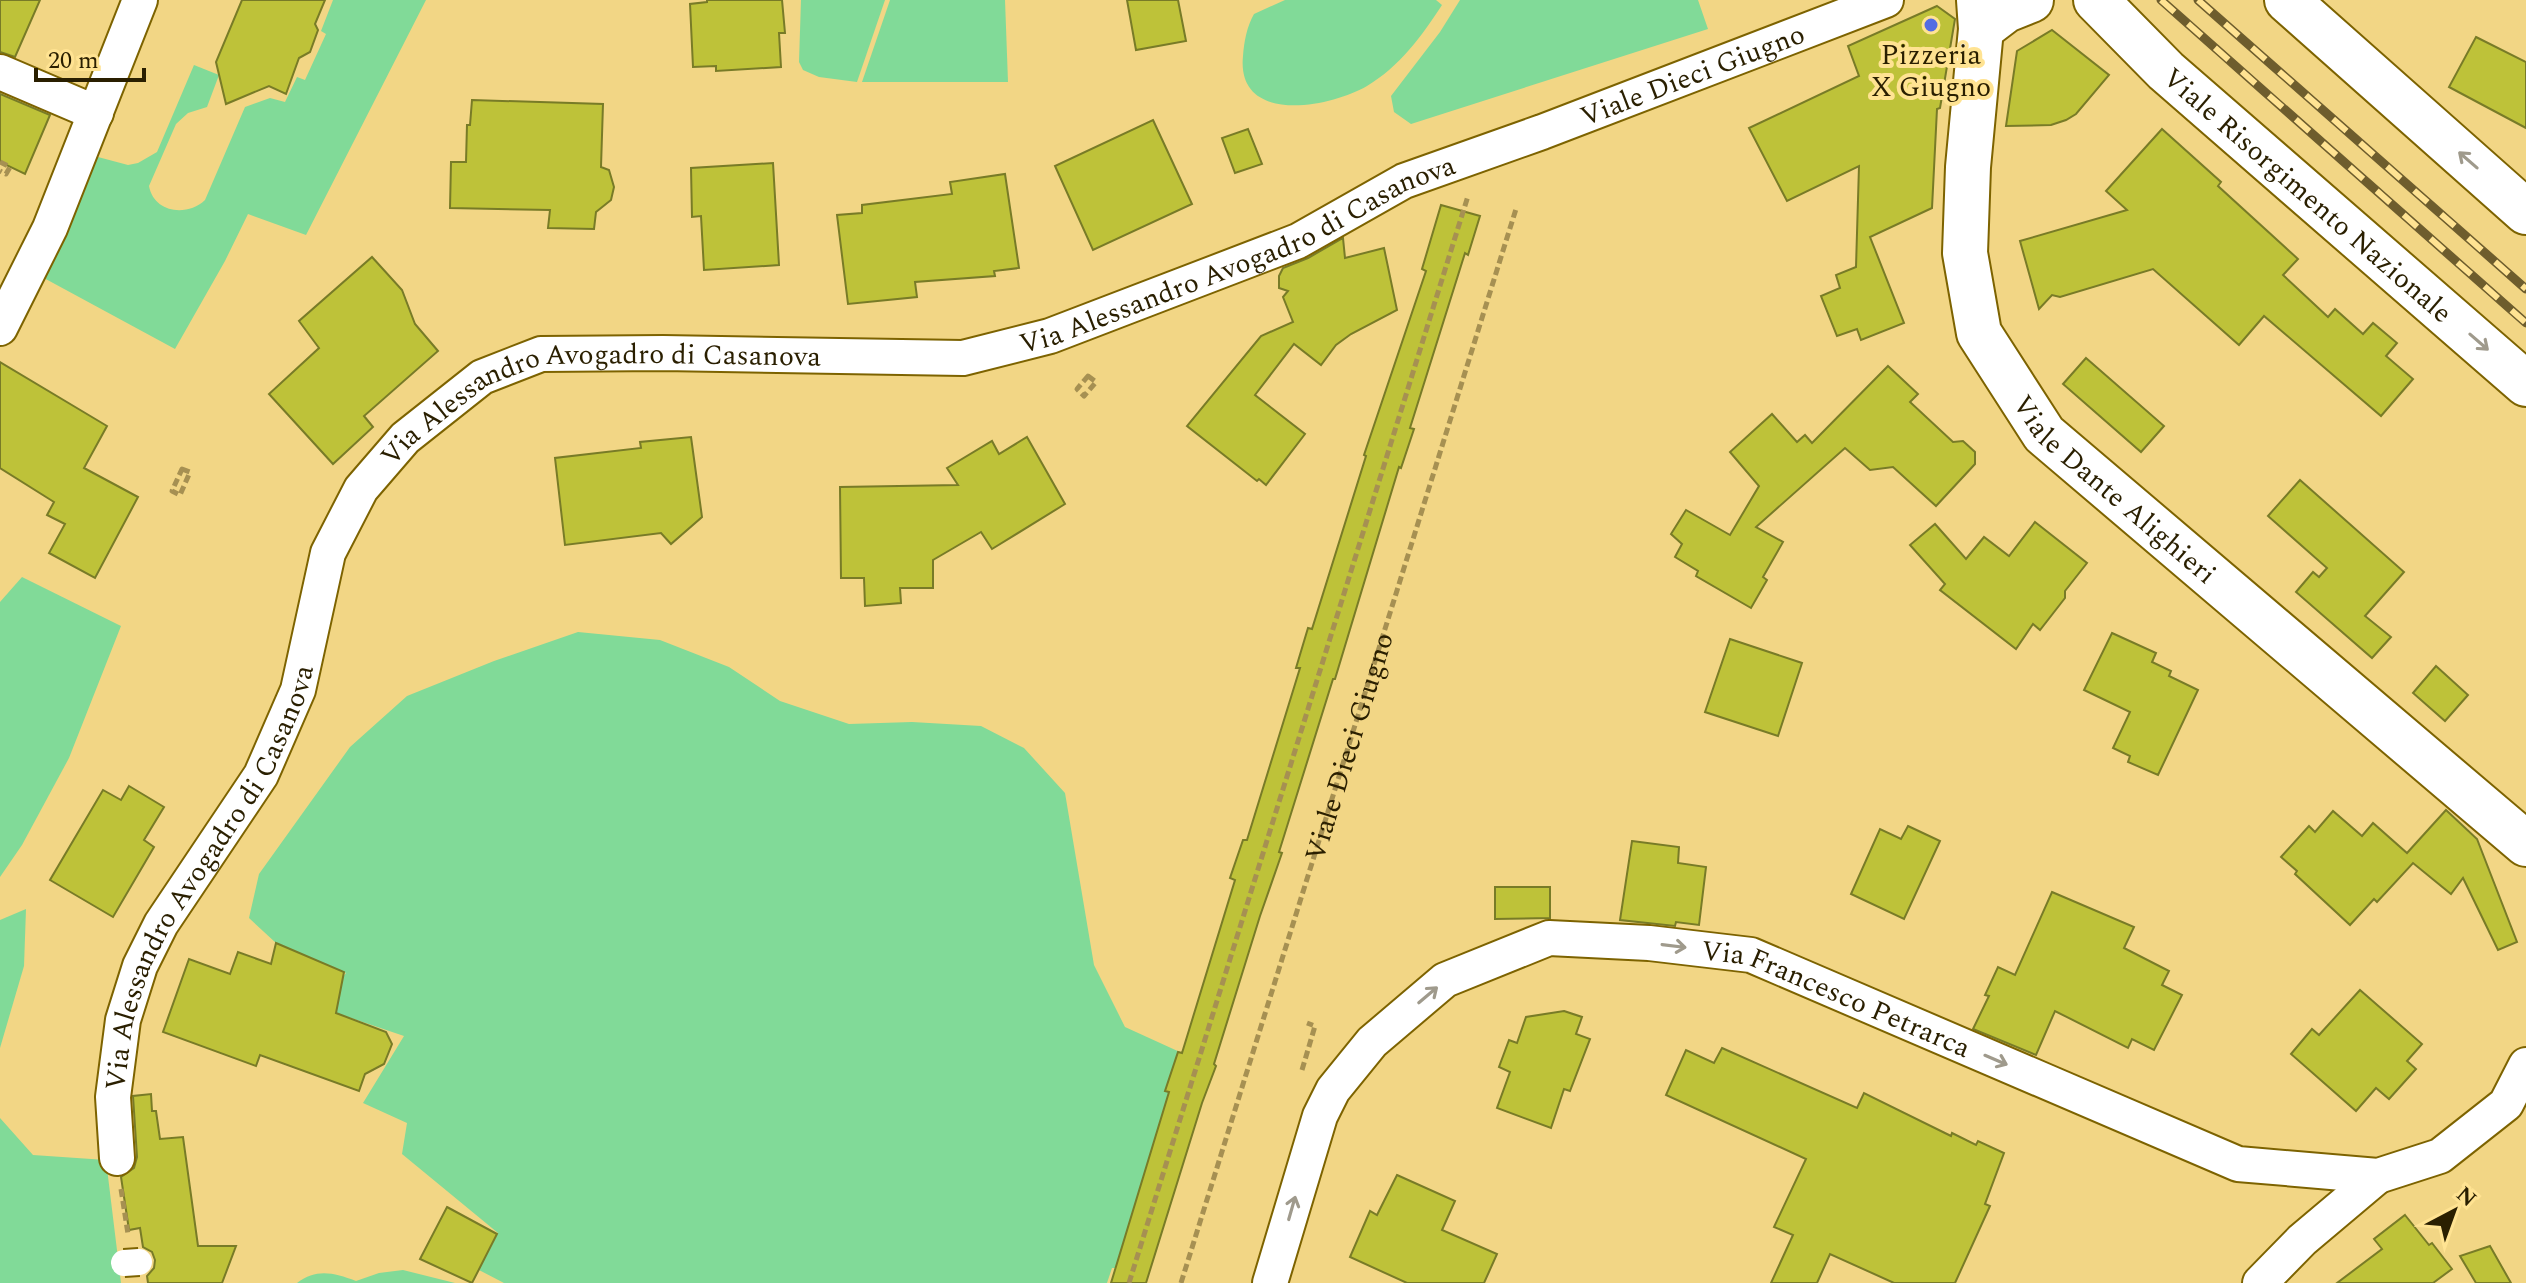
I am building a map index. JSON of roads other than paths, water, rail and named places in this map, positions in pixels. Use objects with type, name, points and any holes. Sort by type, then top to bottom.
[{"type":"main road","points":[[1980,14],[2006,10],[2031,0]]},
{"type":"main road","points":[[2070,0],[2166,71]]},
{"type":"main road","name":"Viale Risorgimento Nazionale","points":[[2096,0],[2166,71],[2526,384]]},
{"type":"main road","points":[[2287,0],[2526,212]]},
{"type":"main road","name":"Viale Dante Alighieri","points":[[1980,14],[1965,253],[1979,333],[2044,434],[2526,844]]},
{"type":"street","points":[[1,323],[50,228],[140,0]]},
{"type":"street","name":"Viale Dieci Giugno","points":[[1542,132],[1886,0]]},
{"type":"street","points":[[0,72],[96,113]]},
{"type":"street","name":"Via Alessandro Avogadro di Casanova","points":[[117,1158],[113,1097],[123,1020],[140,966],[161,924],[261,775],[298,690],[328,553],[361,489],[387,458],[405,438],[482,377],[541,354],[963,358],[1050,336],[1298,241],[1404,181],[1542,132]]},
{"type":"street","name":"Via Francesco Petrarca","points":[[1270,1283],[1320,1116],[1343,1078],[1372,1042],[1445,980],[1549,938],[1649,943],[1751,955],[2238,1164],[2378,1176],[2440,1156],[2506,1104],[2526,1065]]},
{"type":"street","points":[[2260,1283],[2302,1240],[2378,1176]]},
{"type":"railway","points":[[2161,0],[2526,323]]},
{"type":"railway","points":[[2198,0],[2526,289]]},
{"type":"place","name":"Pizzeria X Giugno","points":[[1931,25]]}]
